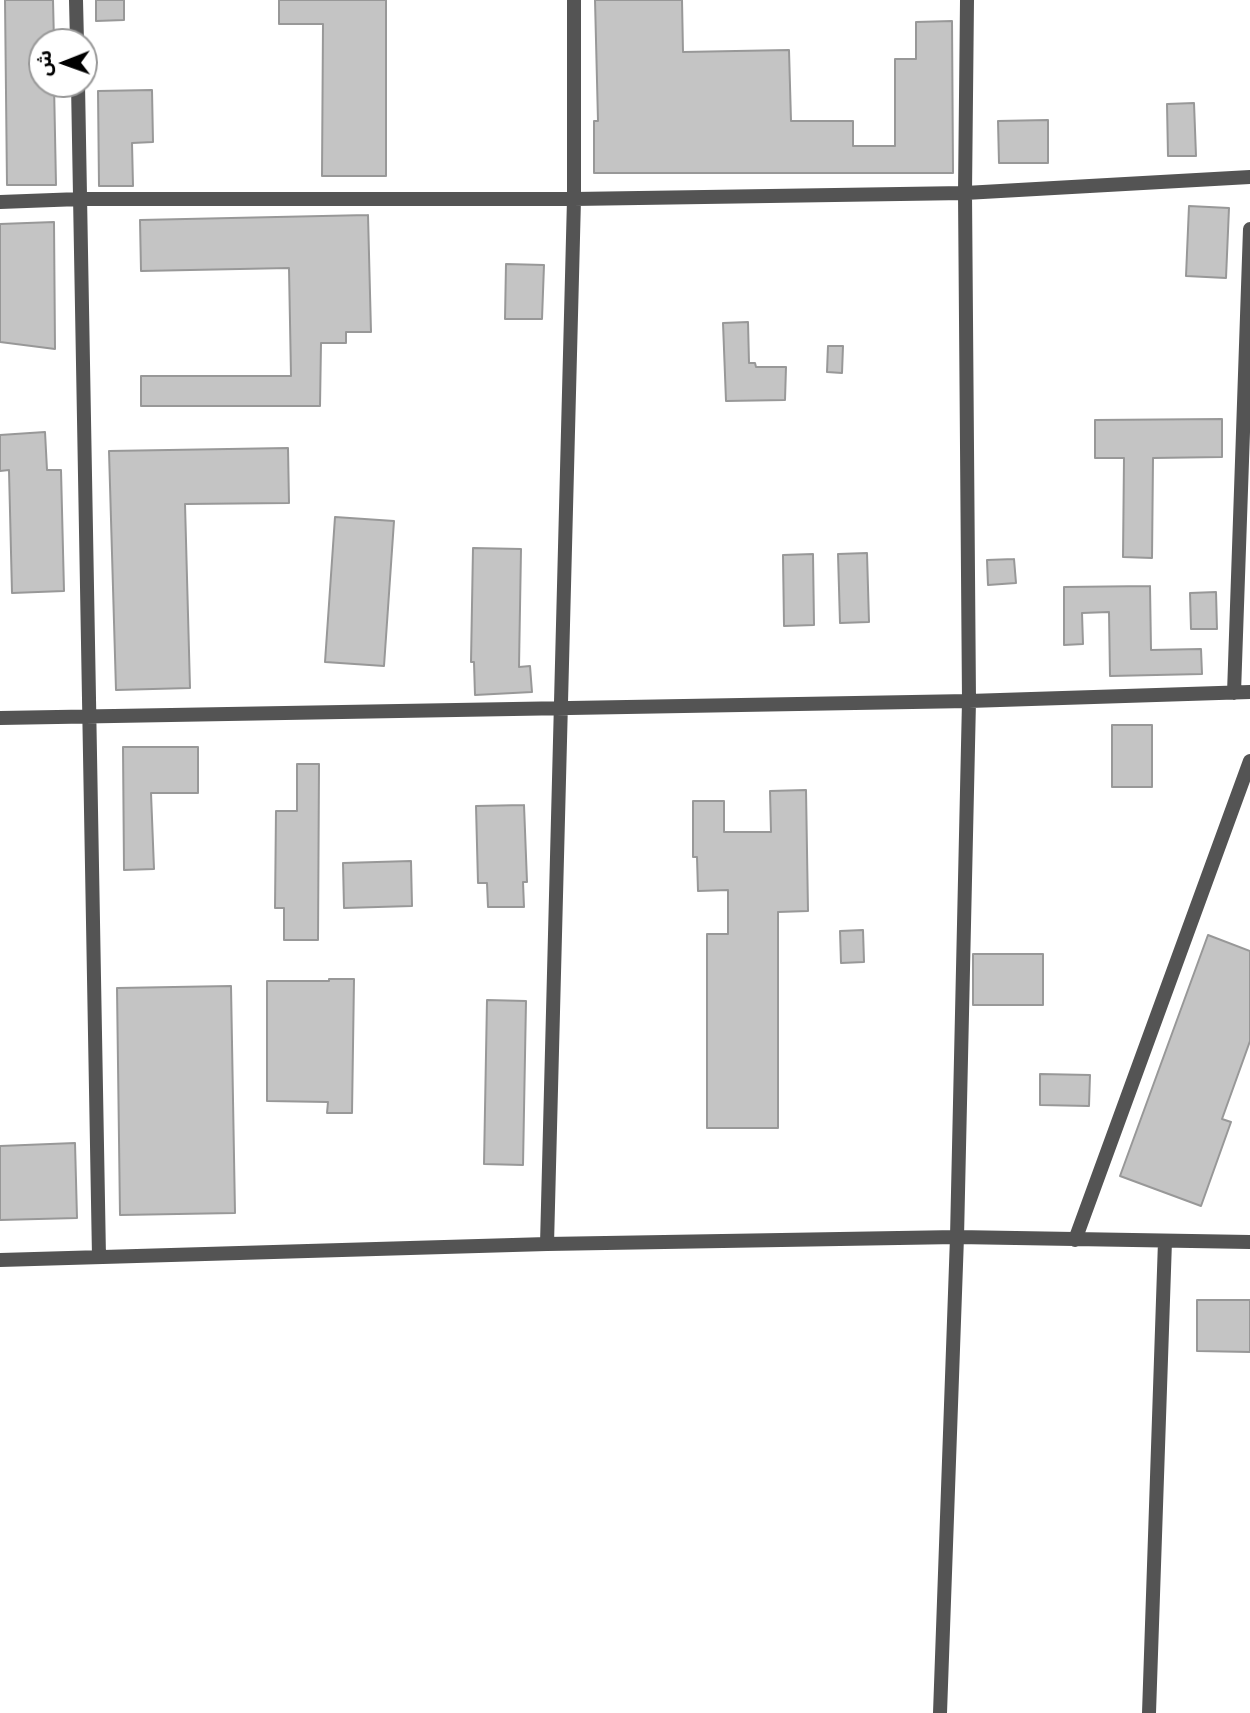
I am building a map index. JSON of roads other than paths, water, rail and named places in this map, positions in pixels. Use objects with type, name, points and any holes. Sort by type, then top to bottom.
[{"type":"street","points":[[76,0],[77,28]]},
{"type":"street","points":[[547,1244],[574,199],[574,0]]},
{"type":"street","points":[[940,1713],[957,1237],[969,701],[965,192],[967,0]]},
{"type":"street","points":[[78,98],[99,1257]]},
{"type":"street","points":[[0,202],[80,199],[574,199],[965,192],[1250,177]]},
{"type":"street","points":[[1234,693],[1250,229]]},
{"type":"street","points":[[0,718],[969,701],[1250,692]]},
{"type":"street","points":[[1075,1240],[1250,761]]},
{"type":"street","points":[[0,1260],[547,1244],[957,1237],[1250,1242]]},
{"type":"street","points":[[1149,1713],[1165,1241]]}]
